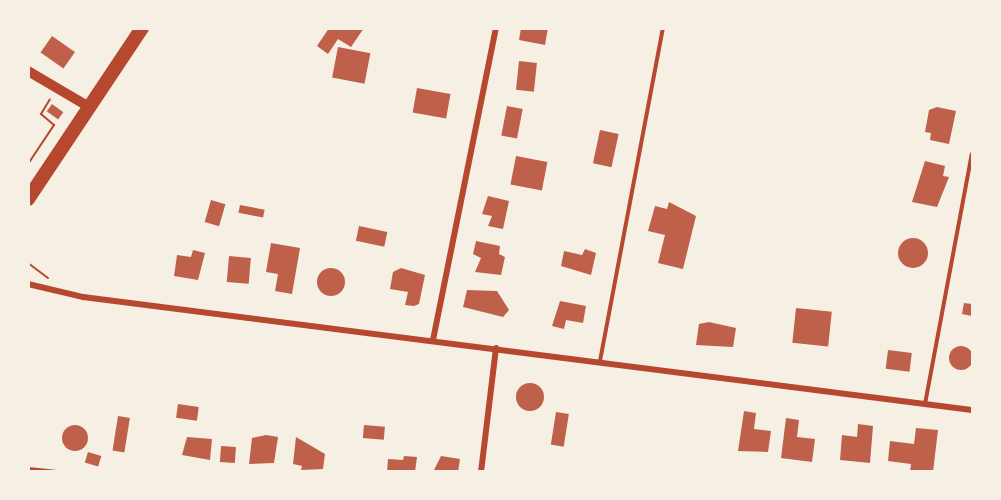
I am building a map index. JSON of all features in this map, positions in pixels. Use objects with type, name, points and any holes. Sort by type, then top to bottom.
[{"type":"main road","points":[[28,199],[142,28]]},
{"type":"street","points":[[433,340],[496,28]]},
{"type":"street","points":[[28,70],[89,107]]},
{"type":"street","points":[[29,283],[83,297],[972,410]]},
{"type":"street","points":[[481,471],[496,348]]},
{"type":"lane","points":[[600,361],[663,28]]},
{"type":"lane","points":[[925,404],[972,154]]},
{"type":"lane","points":[[28,469],[55,471]]},
{"type":"path","points":[[28,164],[54,125],[41,114],[57,88]]},
{"type":"building","points":[[329,28],[364,28],[351,47],[338,39],[328,54],[317,46]]},
{"type":"building","points":[[521,28],[548,28],[545,45],[519,40]]},
{"type":"building","points":[[52,36],[75,52],[63,68],[41,52]]},
{"type":"building","points":[[338,47],[370,53],[364,84],[332,77]]},
{"type":"building","points":[[519,61],[537,63],[534,92],[516,90]]},
{"type":"building","points":[[417,88],[450,94],[446,119],[413,113]]},
{"type":"building","points":[[52,104],[63,112],[58,120],[47,111]]},
{"type":"building","points":[[507,106],[523,109],[517,139],[501,135]]},
{"type":"building","points":[[937,107],[956,111],[949,144],[930,140],[931,133],[925,132],[929,110]]},
{"type":"building","points":[[600,130],[619,134],[612,167],[593,163]]},
{"type":"building","points":[[516,156],[547,162],[542,191],[510,184]]},
{"type":"building","points":[[925,161],[945,166],[943,176],[949,177],[937,207],[912,202]]},
{"type":"building","points":[[488,196],[509,201],[503,229],[488,226],[492,216],[482,214]]},
{"type":"building","points":[[211,200],[225,204],[219,226],[205,222]]},
{"type":"building","points":[[669,202],[696,216],[683,269],[658,263],[665,235],[648,231],[655,206],[667,209]]},
{"type":"building","points":[[240,205],[265,210],[263,218],[238,213]]},
{"type":"building","points":[[359,226],[387,232],[384,247],[356,241]]},
{"type":"building","points":[[913,238],[924,242],[928,253],[924,264],[913,268],[902,264],[898,253],[902,242]]},
{"type":"building","points":[[476,241],[500,246],[499,254],[505,257],[501,275],[475,272],[481,258],[473,254]]},
{"type":"building","points":[[271,243],[300,248],[292,294],[275,291],[278,274],[266,272]]},
{"type":"building","points":[[585,249],[596,253],[591,275],[561,266],[564,251],[582,255]]},
{"type":"building","points":[[193,250],[205,253],[198,280],[174,276],[177,255],[191,257]]},
{"type":"building","points":[[229,256],[251,258],[249,284],[227,282]]},
{"type":"building","points":[[331,268],[341,272],[345,282],[341,292],[331,296],[321,292],[317,282],[321,272]]},
{"type":"building","points":[[401,268],[425,275],[419,304],[405,305],[408,292],[390,289],[393,272]]},
{"type":"building","points":[[467,290],[497,291],[509,310],[503,317],[463,307]]},
{"type":"building","points":[[560,301],[586,306],[583,323],[566,320],[564,329],[552,326]]},
{"type":"building","points":[[964,303],[972,304],[972,316],[962,314]]},
{"type":"building","points":[[796,308],[832,312],[828,347],[792,343]]},
{"type":"building","points":[[709,322],[736,328],[733,347],[696,345],[699,324]]},
{"type":"building","points":[[961,346],[969,350],[973,358],[969,366],[961,370],[953,366],[949,358],[953,350]]},
{"type":"building","points":[[888,350],[912,353],[910,372],[886,369]]},
{"type":"building","points":[[530,383],[540,387],[544,397],[540,407],[530,411],[520,407],[516,397],[520,387]]},
{"type":"building","points":[[178,404],[199,407],[197,421],[176,418]]},
{"type":"building","points":[[744,411],[756,413],[754,429],[771,431],[768,452],[738,451]]},
{"type":"building","points":[[556,412],[569,414],[564,447],[551,445]]},
{"type":"building","points":[[118,416],[130,418],[124,452],[113,451]]},
{"type":"building","points":[[786,418],[799,420],[797,437],[815,439],[812,462],[781,458]]},
{"type":"building","points":[[858,424],[873,426],[870,463],[840,460],[842,435],[857,437]]},
{"type":"building","points":[[75,425],[84,429],[88,438],[84,447],[75,451],[66,447],[62,438],[66,429]]},
{"type":"building","points":[[364,425],[385,427],[384,440],[363,438]]},
{"type":"building","points":[[916,428],[938,430],[933,472],[910,472],[911,464],[888,461],[890,441],[914,444]]},
{"type":"building","points":[[266,435],[278,437],[274,463],[249,464],[252,438]]},
{"type":"building","points":[[187,437],[212,439],[210,460],[182,455]]},
{"type":"building","points":[[296,437],[325,454],[323,469],[301,470],[302,466],[293,464]]},
{"type":"building","points":[[221,446],[236,447],[235,463],[220,462]]},
{"type":"building","points":[[88,452],[101,456],[98,467],[85,463]]},
{"type":"building","points":[[404,456],[417,457],[415,472],[387,472],[388,459],[403,460]]},
{"type":"building","points":[[441,456],[460,459],[458,472],[433,472]]}]
